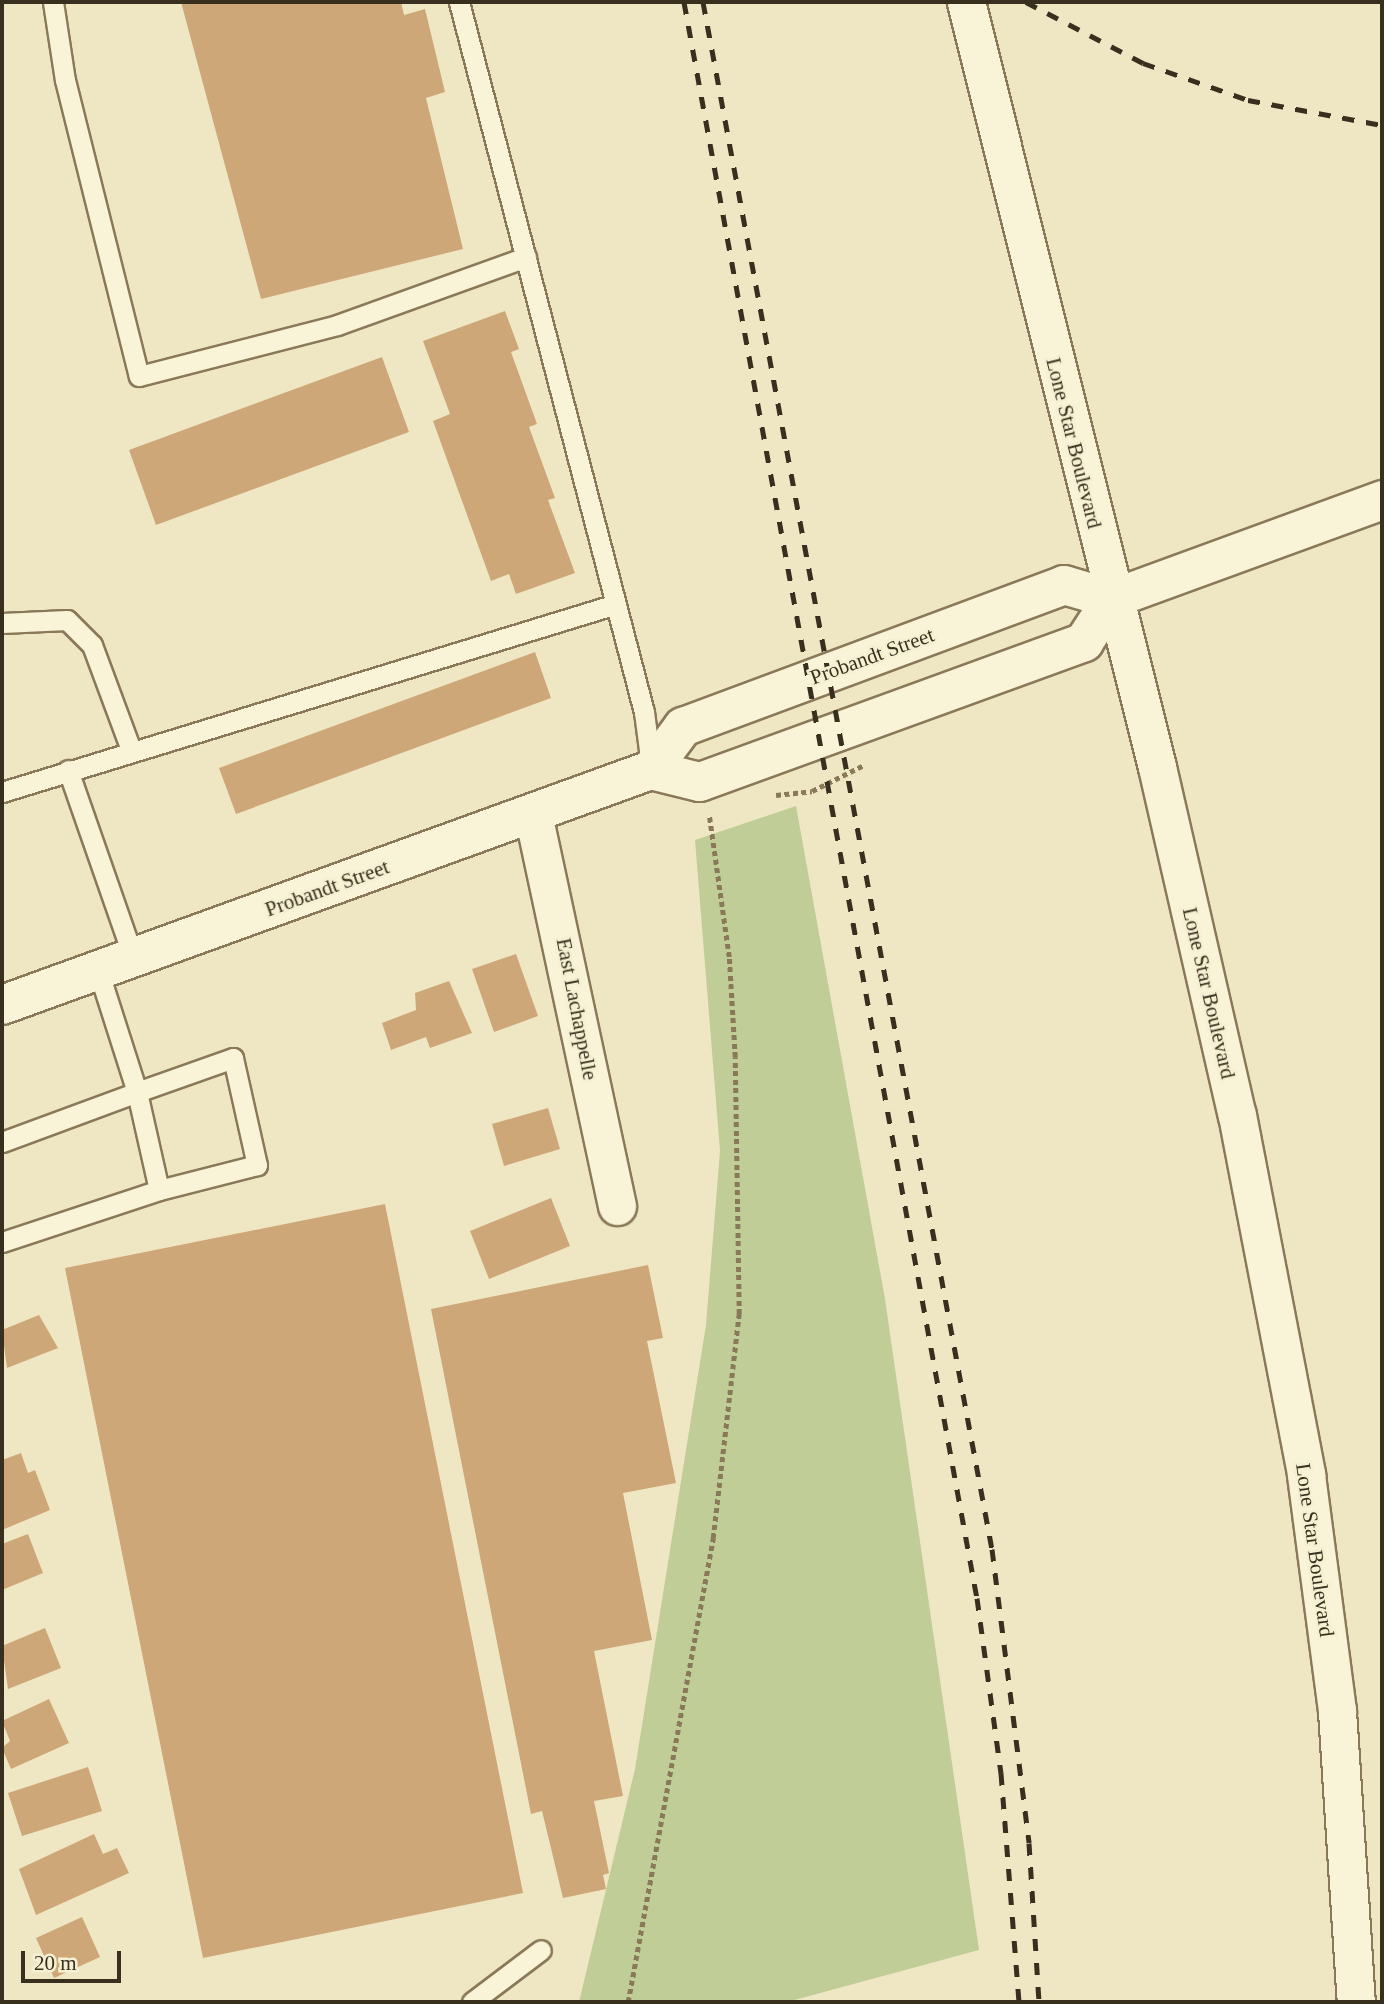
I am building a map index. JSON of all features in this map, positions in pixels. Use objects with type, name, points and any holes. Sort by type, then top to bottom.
[{"type":"main road","points":[[651,770],[701,782],[1075,646],[1084,642],[1112,599],[1382,500]]},
{"type":"main road","name":"Probandt Street","points":[[2,1005],[651,770],[683,727],[1064,585],[1112,599]]},
{"type":"street","name":"Lone Star Boulevard","points":[[966,2],[1237,1115],[1306,1475],[1337,1711],[1356,2002]]},
{"type":"street","name":"East Lachappelle","points":[[533,814],[617,1206]]},
{"type":"lane","points":[[53,2],[65,80],[139,376],[337,325],[526,257]]},
{"type":"lane","points":[[459,2],[644,712],[651,770]]},
{"type":"lane","points":[[2,792],[616,604]]},
{"type":"lane","points":[[2,623],[67,620],[92,645],[131,751]]},
{"type":"lane","points":[[68,770],[134,957]]},
{"type":"lane","points":[[98,970],[137,1092],[159,1190]]},
{"type":"lane","points":[[2,1142],[233,1058],[257,1165],[159,1190],[2,1242]]},
{"type":"lane","points":[[472,2002],[541,1950]]},
{"type":"path","points":[[773,795],[812,791],[864,765]]},
{"type":"path","points":[[628,2002],[713,1538],[739,1314],[735,1057],[729,957],[709,815]]},
{"type":"green space","points":[[796,806],[885,1299],[979,1950],[787,2002],[579,2002],[635,1769],[706,1325],[720,1151],[695,840]]},
{"type":"building","points":[[181,2],[401,2],[404,15],[425,9],[445,92],[426,98],[463,249],[261,299]]},
{"type":"building","points":[[505,311],[519,349],[511,352],[537,424],[529,427],[555,498],[548,500],[575,573],[516,594],[509,574],[491,581],[433,421],[450,414],[423,341]]},
{"type":"building","points":[[382,357],[409,432],[156,525],[129,450]]},
{"type":"building","points":[[535,652],[551,698],[236,814],[219,768]]},
{"type":"building","points":[[516,954],[538,1016],[494,1032],[472,969]]},
{"type":"building","points":[[449,981],[472,1033],[430,1048],[426,1037],[391,1050],[382,1023],[416,1010],[415,993]]},
{"type":"building","points":[[548,1108],[560,1149],[504,1166],[492,1124]]},
{"type":"building","points":[[551,1198],[570,1246],[489,1279],[470,1231]]},
{"type":"building","points":[[385,1204],[523,1893],[203,1958],[65,1268]]},
{"type":"building","points":[[648,1265],[663,1338],[647,1341],[676,1483],[623,1493],[652,1640],[594,1651],[623,1796],[594,1801],[609,1873],[603,1875],[606,1889],[563,1898],[542,1811],[531,1814],[431,1309]]},
{"type":"building","points":[[39,1315],[58,1348],[7,1368],[2,1330]]},
{"type":"building","points":[[21,1453],[28,1473],[35,1470],[50,1510],[2,1530],[2,1460]]},
{"type":"building","points":[[28,1534],[43,1573],[2,1590],[2,1544]]},
{"type":"building","points":[[45,1628],[61,1668],[8,1689],[2,1646]]},
{"type":"building","points":[[49,1699],[69,1743],[11,1769],[2,1748],[10,1741],[2,1721]]},
{"type":"building","points":[[88,1767],[102,1811],[22,1836],[8,1793]]},
{"type":"building","points":[[94,1834],[103,1854],[117,1848],[129,1873],[36,1915],[19,1869]]},
{"type":"building","points":[[82,1917],[100,1957],[54,1978],[36,1938]]},
{"type":"railway","points":[[684,2],[977,1598],[1001,1773],[1019,2002]]},
{"type":"railway","points":[[703,2],[992,1549],[1029,1843],[1039,2002]]},
{"type":"railway","points":[[1026,2],[1143,63],[1248,100],[1382,125]]}]
